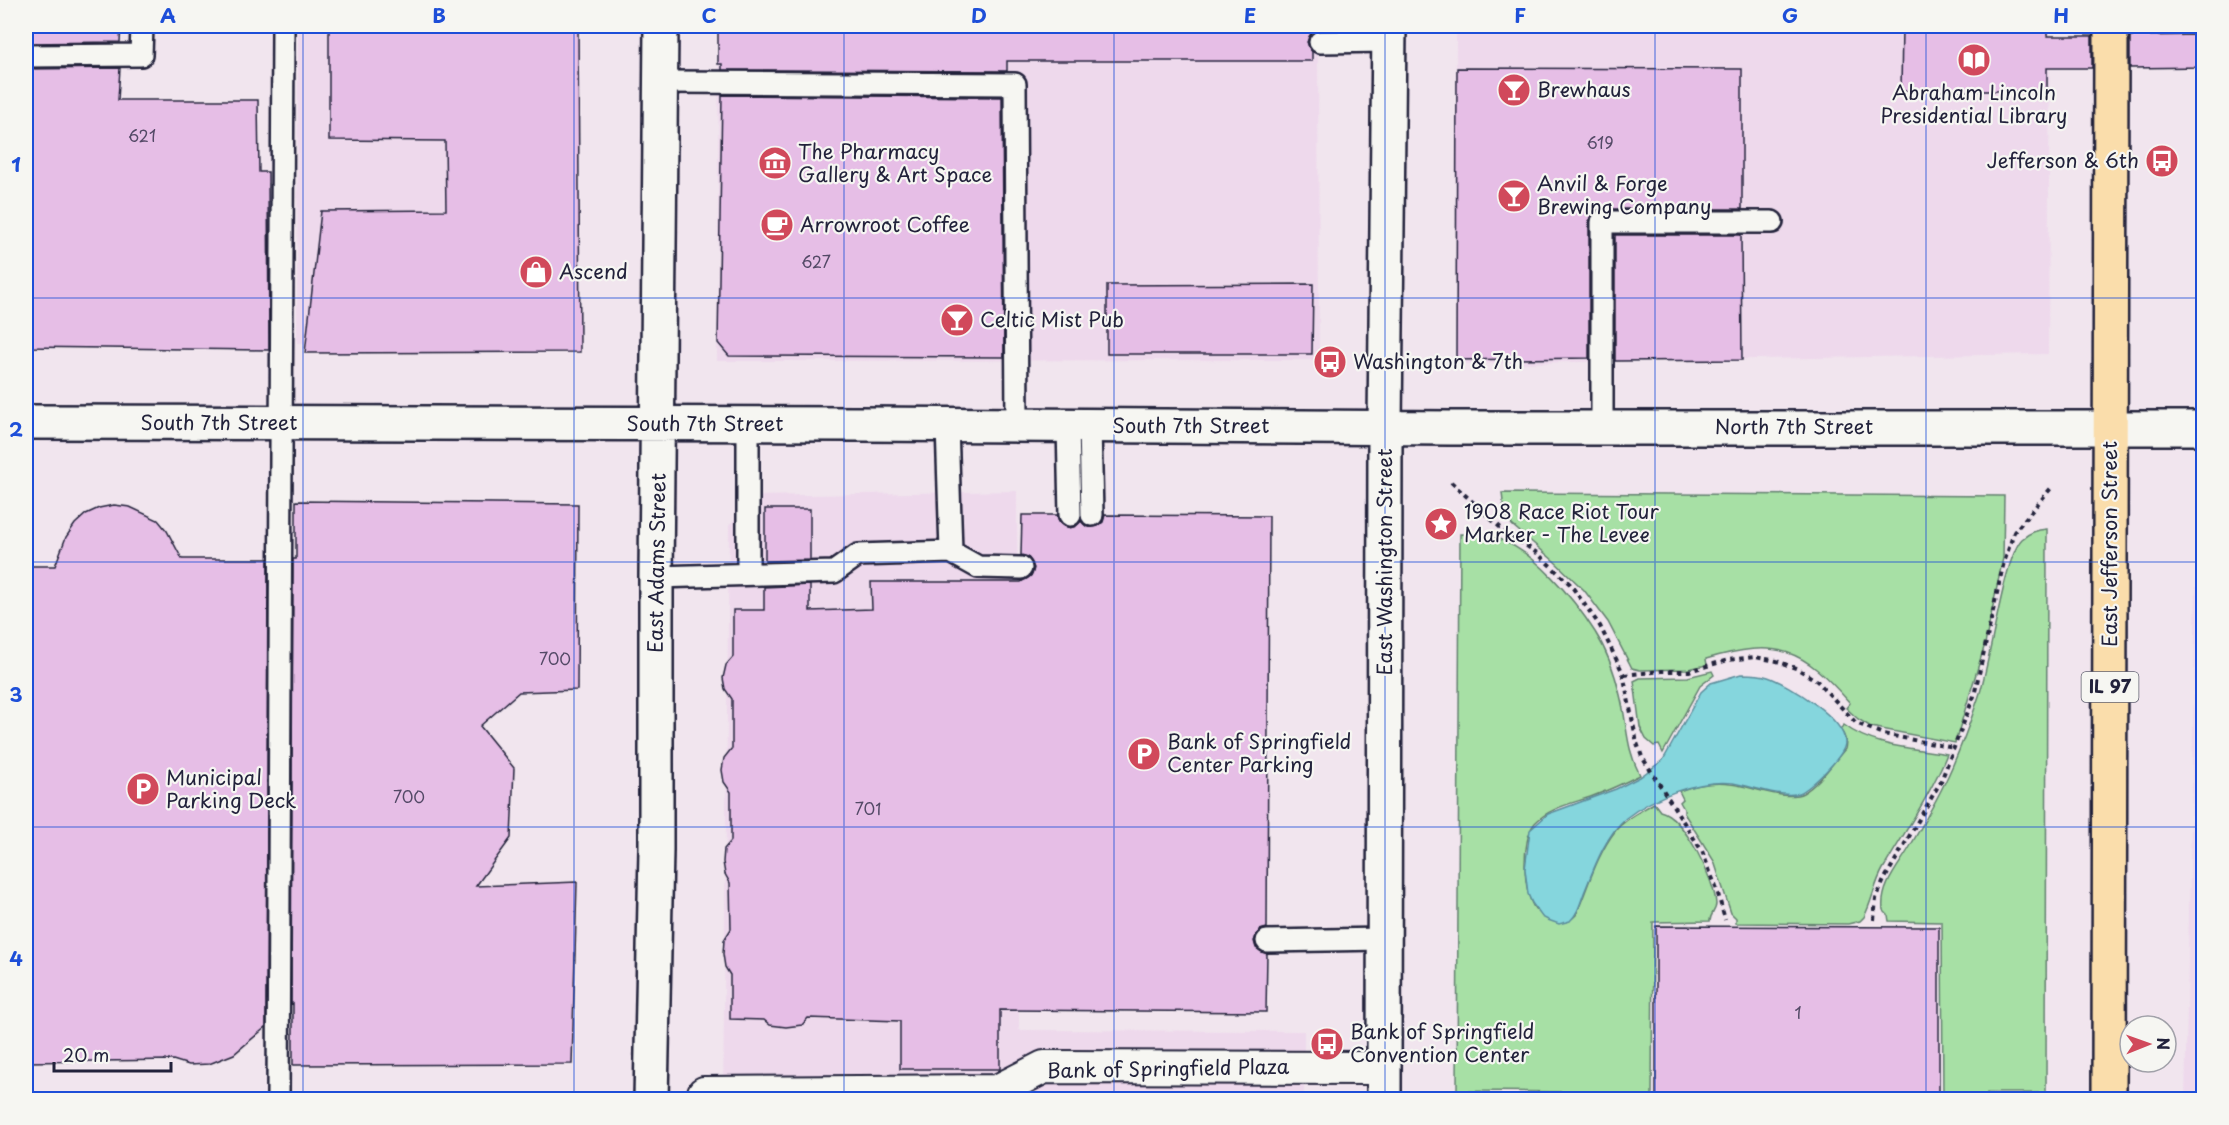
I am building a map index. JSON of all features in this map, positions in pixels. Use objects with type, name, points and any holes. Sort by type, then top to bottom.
[{"type":"main road","name":"East Jefferson Street","points":[[2109,1100],[2111,26]]},
{"type":"street","name":"East Adams Street","points":[[651,1100],[656,850],[661,26]]},
{"type":"street","name":"East Washington Street","points":[[1384,1084],[1385,426],[1389,33]]},
{"type":"street","name":"South 7th Street","points":[[26,422],[1385,426]]},
{"type":"street","name":"North 7th Street","points":[[1385,426],[2204,428]]},
{"type":"street","name":"Bank of Springfield Plaza","points":[[704,1093],[997,1091],[1044,1067],[1384,1084]]},
{"type":"lane","points":[[26,56],[141,55],[142,26]]},
{"type":"lane","points":[[278,1100],[283,26]]},
{"type":"lane","points":[[1320,42],[1389,33]]},
{"type":"lane","points":[[661,82],[1015,84],[1017,425]]},
{"type":"lane","points":[[1602,427],[1602,222],[1772,222]]},
{"type":"lane","points":[[748,424],[748,574]]},
{"type":"lane","points":[[947,424],[951,552]]},
{"type":"lane","points":[[1070,515],[1079,426]]},
{"type":"lane","points":[[1079,426],[1092,515]]},
{"type":"lane","points":[[656,577],[834,572],[858,555],[951,552],[978,567],[1021,568]]},
{"type":"lane","points":[[1267,941],[1384,939]]},
{"type":"path","points":[[1451,482],[1503,530],[1537,553],[1570,584],[1600,626],[1624,675],[1637,743],[1642,757],[1702,851],[1717,890],[1725,920]]},
{"type":"path","points":[[1874,920],[1876,899],[1884,880],[1941,782],[1974,696],[2003,566],[2014,532],[2052,487]]},
{"type":"path","points":[[1624,675],[1689,671],[1728,660],[1755,657],[1777,661],[1798,669],[1817,681],[1857,723],[1883,734],[1954,748]]},
{"type":"shaded area","points":[[298,26],[574,26],[574,343],[297,343]]},
{"type":"shaded area","points":[[719,26],[1318,26],[1319,360],[717,361]]},
{"type":"shaded area","points":[[1456,26],[2050,26],[2048,354],[1455,364]]},
{"type":"shaded area","points":[[1017,491],[1019,1030],[1304,1031],[1304,1099],[723,1100],[729,525],[756,496]]},
{"type":"shaded area","points":[[2198,493],[2204,493],[2204,1099],[2185,1100]]},
{"type":"green space","points":[[1502,493],[2004,496],[2003,558],[1985,644],[1955,743],[1871,727],[1846,708],[1850,703],[1817,670],[1802,659],[1771,649],[1752,649],[1706,659],[1707,665],[1688,669],[1640,670],[1632,668],[1608,622],[1584,590],[1512,525],[1504,510]]},
{"type":"green space","points":[[2047,529],[2046,1093],[1987,1093],[1986,1099],[1943,1099],[1942,922],[1889,921],[1888,915],[1883,910],[1883,901],[1888,884],[1939,794],[1965,736],[1979,696],[2003,588],[2015,550],[2022,539],[2028,535]]},
{"type":"green space","points":[[1460,534],[1496,538],[1525,553],[1552,577],[1576,605],[1595,632],[1610,663],[1623,706],[1629,745],[1640,775],[1599,794],[1555,809],[1535,823],[1527,841],[1525,866],[1528,892],[1536,910],[1559,921],[1567,921],[1574,917],[1609,839],[1624,822],[1654,803],[1660,811],[1679,824],[1697,851],[1710,880],[1716,904],[1710,921],[1653,922],[1652,1099],[1587,1099],[1587,1092],[1457,1091]]},
{"type":"green space","points":[[1712,671],[1714,675],[1700,686],[1663,753],[1659,745],[1654,746],[1646,739],[1640,727],[1634,681],[1640,678],[1688,677]]},
{"type":"green space","points":[[1844,725],[1867,738],[1880,742],[1947,754],[1925,799],[1883,869],[1864,917],[1860,921],[1848,924],[1736,923],[1714,861],[1684,813],[1680,802],[1683,799],[1679,791],[1704,784],[1724,783],[1787,796],[1803,793],[1820,779],[1845,749],[1845,739],[1840,729]]},
{"type":"water","points":[[1741,674],[1762,675],[1777,681],[1826,713],[1843,734],[1845,743],[1833,764],[1809,787],[1796,794],[1781,794],[1720,782],[1677,791],[1649,803],[1626,818],[1612,834],[1596,863],[1577,912],[1570,921],[1559,924],[1542,917],[1528,894],[1525,869],[1530,830],[1548,814],[1616,789],[1640,777],[1663,760],[1701,692],[1711,683]]},
{"type":"building","points":[[26,26],[121,26],[120,42],[26,43]]},
{"type":"building","points":[[329,26],[578,26],[580,352],[305,353],[321,211],[446,210],[445,141],[329,140]]},
{"type":"building","points":[[718,26],[1312,26],[1307,42],[1312,52],[1312,61],[1007,61],[1007,71],[722,70],[722,64],[718,64]]},
{"type":"building","name":"Abraham Lincoln Presidential Library","points":[[1902,26],[2047,26],[2047,36],[2092,36],[2092,68],[2047,68],[2047,91],[1901,91]]},
{"type":"building","points":[[2204,35],[2204,67],[2130,68],[2130,36]]},
{"type":"building","points":[[120,68],[118,100],[258,100],[259,172],[268,172],[269,350],[26,347],[26,69]]},
{"type":"building","points":[[1457,68],[1742,69],[1742,209],[1602,209],[1595,211],[1589,222],[1589,358],[1456,360]]},
{"type":"building","points":[[722,95],[1002,97],[1004,357],[729,356],[718,343]]},
{"type":"building","points":[[1615,235],[1741,235],[1742,360],[1615,361]]},
{"type":"building","points":[[1313,284],[1312,354],[1107,354],[1107,285]]},
{"type":"building","points":[[296,501],[578,504],[577,690],[519,692],[480,726],[514,768],[511,838],[476,886],[577,882],[572,1064],[293,1065],[293,1003],[291,1004],[293,559],[296,559]]},
{"type":"building","name":"Municipal Parking Deck","points":[[114,505],[130,507],[158,520],[167,531],[182,559],[268,559],[266,1027],[234,1054],[209,1064],[189,1065],[173,1060],[26,1062],[26,566],[55,566],[66,537],[75,524],[86,514]]},
{"type":"building","points":[[765,509],[810,509],[810,560],[765,561]]},
{"type":"building","points":[[1022,515],[1057,515],[1059,522],[1070,528],[1081,521],[1086,526],[1098,526],[1103,522],[1105,515],[1269,516],[1267,928],[1260,930],[1254,941],[1256,948],[1267,954],[1266,1012],[1000,1010],[1000,1069],[900,1069],[900,1021],[808,1018],[802,1025],[786,1027],[770,1025],[764,1020],[730,1019],[730,975],[725,967],[723,954],[724,940],[731,929],[730,883],[725,874],[723,862],[724,849],[731,841],[731,792],[724,782],[722,770],[724,758],[732,748],[732,699],[725,689],[723,678],[726,665],[733,657],[733,610],[764,610],[764,587],[810,585],[810,611],[872,609],[871,582],[1021,582],[1032,575],[1034,568],[1028,557],[1021,555]]},
{"type":"building","points":[[1656,926],[1939,927],[1939,1100],[1656,1100]]},
{"type":"place","name":"Abraham Lincoln Presidential Library","points":[[1974,60]]},
{"type":"place","name":"Brewhaus","points":[[1514,90]]},
{"type":"place","name":"Jefferson & 6th","points":[[2162,161]]},
{"type":"place","name":"The Pharmacy Gallery & Art Space","points":[[775,163]]},
{"type":"place","name":"Anvil & Forge Brewing Company","points":[[1514,196]]},
{"type":"place","name":"Arrowroot Coffee","points":[[777,225]]},
{"type":"place","name":"Ascend","points":[[536,272]]},
{"type":"place","name":"Celtic Mist Pub","points":[[957,320]]},
{"type":"place","name":"Washington & 7th","points":[[1330,362]]},
{"type":"place","name":"1908 Race Riot Tour Marker - The Levee","points":[[1441,524]]},
{"type":"place","name":"Bank of Springfield Center Parking","points":[[1144,754]]},
{"type":"place","name":"Municipal Parking Deck","points":[[143,789]]},
{"type":"place","name":"Bank of Springfield Convention Center","points":[[1327,1044]]}]
